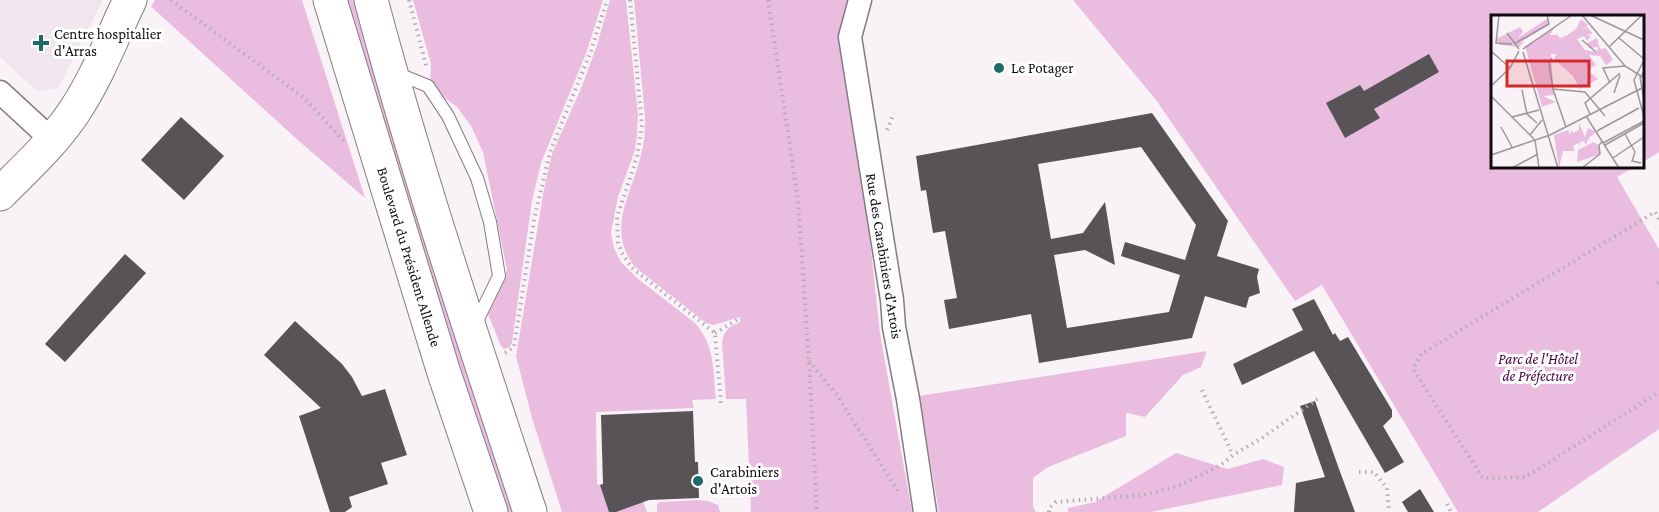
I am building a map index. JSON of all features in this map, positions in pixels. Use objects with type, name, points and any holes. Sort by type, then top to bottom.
[{"type":"main road","points":[[0,194],[52,141],[73,113],[87,90],[130,0]]},
{"type":"main road","name":"Boulevard du Président Allende","points":[[330,0],[444,373],[491,512]]},
{"type":"main road","points":[[371,0],[390,70],[475,348],[530,512]]},
{"type":"street","name":"Rue des Carabiniers d'Artois","points":[[860,0],[850,37],[892,300],[894,327],[908,399],[915,507]]},
{"type":"street","points":[[0,92],[52,141]]},
{"type":"lane","points":[[390,70],[428,86],[448,116],[477,178],[490,222],[499,276],[475,348]]},
{"type":"path","points":[[171,0],[303,98],[349,147]]},
{"type":"path","points":[[409,0],[427,64],[428,86]]},
{"type":"path","points":[[475,348],[508,352],[514,347],[534,220],[547,162],[591,51],[607,0]]},
{"type":"path","points":[[630,0],[642,125],[637,157],[617,217],[618,242],[622,254],[632,268],[714,333],[721,405]]},
{"type":"path","points":[[768,0],[798,200],[817,512]]},
{"type":"path","points":[[1659,219],[1655,213],[1421,354],[1413,369],[1483,478],[1526,477],[1659,392]]},
{"type":"path","points":[[714,333],[740,318]]},
{"type":"path","points":[[809,361],[836,394],[915,507]]},
{"type":"path","points":[[1202,390],[1233,455]]},
{"type":"path","points":[[1049,512],[1049,508],[1056,502],[1144,495],[1181,485],[1221,465],[1319,398]]},
{"type":"path","points":[[1359,472],[1374,472],[1387,488],[1389,511]]},
{"type":"path","points":[[1447,504],[1451,512]]},
{"type":"shaded area","name":"Centre hospitalier d'Arras","points":[[0,0],[103,0],[58,88],[37,91],[0,57]]},
{"type":"green space","points":[[155,0],[302,0],[365,198],[151,7]]},
{"type":"green space","points":[[345,0],[361,0],[399,139],[413,207],[515,512],[503,512]]},
{"type":"green space","points":[[413,0],[603,0],[587,51],[541,163],[532,201],[512,342],[510,347],[504,349],[488,314],[507,270],[483,152],[471,126],[457,107],[430,87],[431,64]]},
{"type":"green space","points":[[610,0],[626,0],[638,115],[635,150],[618,197],[611,233],[614,248],[621,262],[638,279],[702,331],[712,358],[716,399],[692,400],[694,408],[596,412],[597,484],[613,481],[636,482],[647,512],[562,512],[532,418],[516,356],[552,154],[582,86]]},
{"type":"green space","points":[[634,0],[849,0],[862,167],[880,334],[912,512],[749,512],[751,511],[746,399],[726,399],[722,343],[726,332],[740,322],[740,317],[714,325],[706,323],[635,267],[626,252],[622,238],[621,223],[643,146],[645,130]]},
{"type":"green space","name":"Parc de l'Hôtel de Préfecture","points":[[1073,0],[1659,0],[1659,152],[1644,161],[1644,15],[1491,15],[1491,168],[1633,168],[1617,177],[1659,249],[1659,429],[1538,512],[1458,512],[1322,285],[1295,301],[1156,100]]},
{"type":"green space","points":[[1207,351],[1201,367],[1183,375],[1145,417],[1126,413],[1126,436],[1048,467],[1033,478],[1033,507],[1036,512],[939,512],[919,396]]},
{"type":"green space","points":[[1176,453],[1228,469],[1263,459],[1284,467],[1282,485],[1151,512],[1068,512],[1068,508],[1095,502]]},
{"type":"green space","points":[[698,500],[718,505],[720,512],[657,512],[657,504],[660,502]]},
{"type":"building","points":[[1429,54],[1439,72],[1374,109],[1380,118],[1345,138],[1326,103],[1360,85],[1364,91]]},
{"type":"building","points":[[1152,113],[1228,221],[1217,256],[1259,269],[1257,277],[1260,293],[1249,297],[1246,308],[1205,296],[1192,338],[1039,363],[1031,314],[949,329],[944,300],[957,298],[945,231],[933,233],[926,190],[921,191],[916,156]],"holes":[[[1141,147],[1196,225],[1185,260],[1125,242],[1121,256],[1180,275],[1169,312],[1067,328],[1054,255],[1085,250],[1115,265],[1105,202],[1083,233],[1051,239],[1038,164]]]},
{"type":"building","points":[[181,117],[224,156],[184,200],[141,160]]},
{"type":"building","points":[[125,254],[146,273],[65,362],[45,344]]},
{"type":"building","points":[[1314,299],[1333,335],[1335,333],[1340,341],[1348,337],[1392,410],[1392,417],[1383,426],[1404,462],[1385,473],[1314,351],[1242,385],[1233,364],[1303,330],[1292,309]]},
{"type":"building","points":[[295,321],[342,364],[362,396],[385,389],[407,455],[381,463],[388,484],[349,497],[352,507],[345,512],[330,512],[299,416],[321,408],[264,355]]},
{"type":"building","points":[[1315,401],[1355,512],[1294,512],[1296,483],[1325,477],[1300,406]]},
{"type":"building","points":[[693,411],[699,498],[649,500],[616,512],[609,512],[600,485],[603,484],[601,415]]},
{"type":"building","points":[[1420,489],[1434,512],[1408,512],[1402,502]]},
{"type":"place","name":"Centre hospitalier d'Arras","points":[[41,43]]},
{"type":"place","name":"Le Potager","points":[[999,68]]},
{"type":"place","name":"Carabiniers d'Artois","points":[[698,481]]}]
